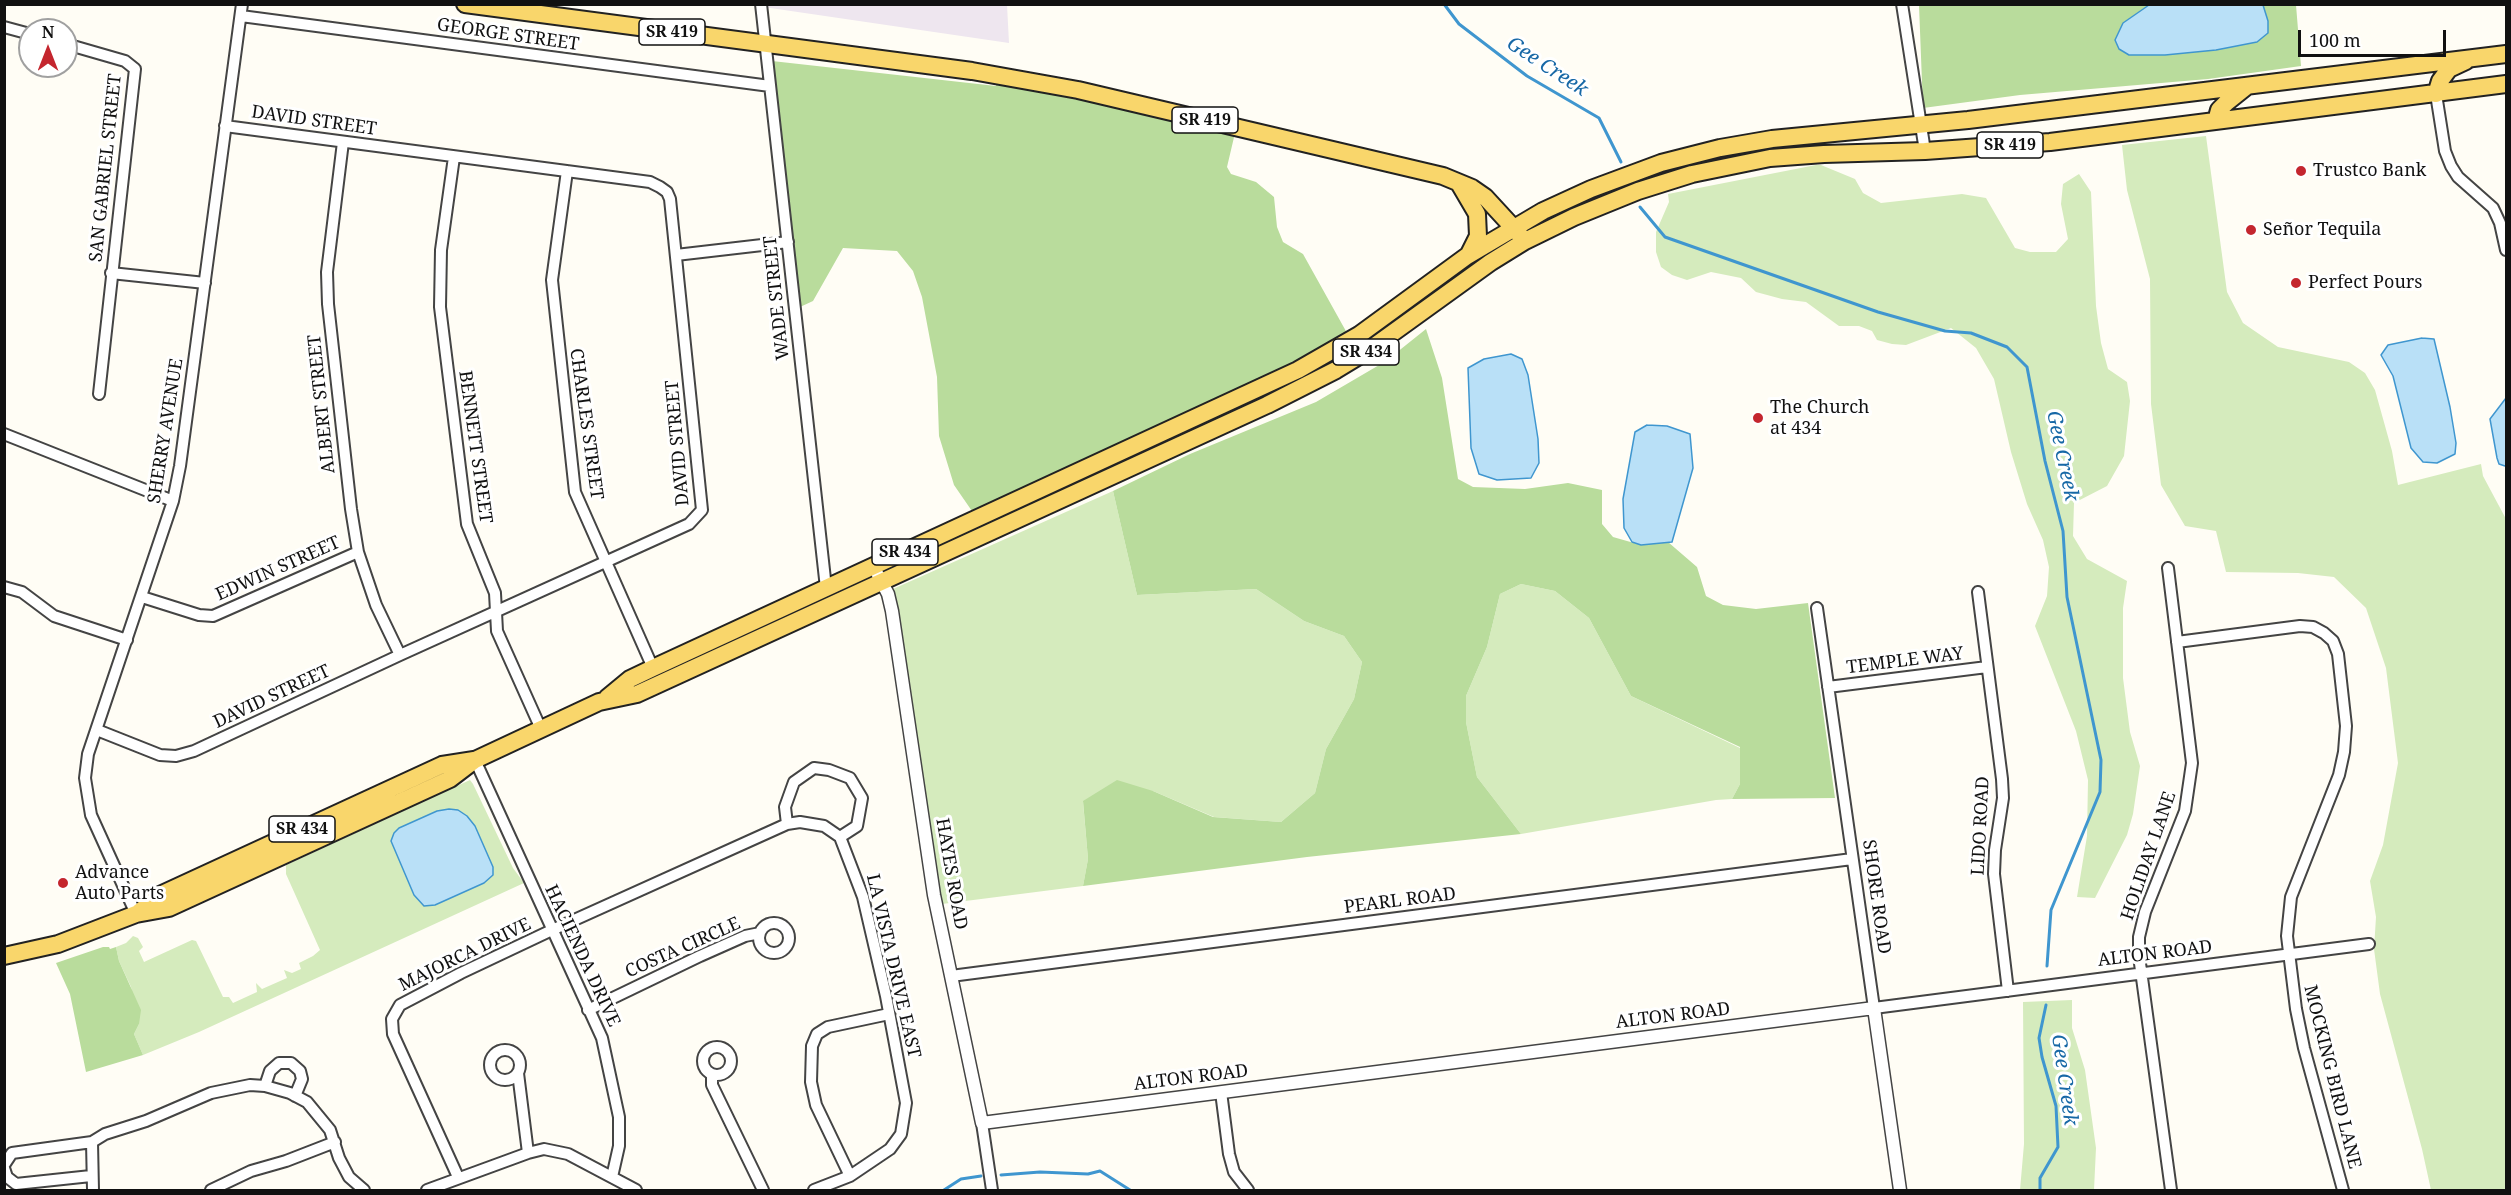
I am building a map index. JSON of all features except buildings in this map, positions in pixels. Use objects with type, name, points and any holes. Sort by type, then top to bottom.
[{"type":"main road","name":"SR 419","points":[[465,4],[972,71],[1078,90],[1458,182],[1485,197],[1519,234]]},
{"type":"main road","name":"SR 419","points":[[1519,234],[1543,211],[1591,189],[1688,156],[1772,139],[1920,125],[2506,54]]},
{"type":"main road","points":[[2436,93],[2440,81],[2450,69],[2472,58]]},
{"type":"main road","name":"SR 419","points":[[1519,234],[1666,181],[1722,166],[1796,155],[1925,151],[2050,142],[2506,84]]},
{"type":"main road","points":[[2217,121],[2219,110],[2247,86]]},
{"type":"main road","points":[[1458,182],[1477,214],[1478,236],[1467,256]]},
{"type":"main road","name":"SR 434","points":[[4,956],[58,944],[136,914],[169,908],[450,780],[475,760],[607,698],[630,678],[1212,411],[1330,354],[1380,322],[1467,256],[1519,234]]},
{"type":"main road","name":"SR 434","points":[[607,698],[637,694],[1293,393],[1344,365],[1401,329],[1483,267],[1519,234]]},
{"type":"main road","points":[[1192,439],[1207,424],[1212,411]]},
{"type":"street","name":"WADE STREET","points":[[761,4],[826,588]]},
{"type":"street","points":[[1902,4],[1925,151]]},
{"type":"street","name":"GEORGE STREET","points":[[242,10],[770,86]]},
{"type":"street","name":"SHERRY AVENUE","points":[[136,914],[92,815],[85,778],[88,754],[173,501],[180,466],[242,10]]},
{"type":"street","name":"SAN GABRIEL STREET","points":[[78,47],[125,61],[135,69],[99,394]]},
{"type":"street","points":[[2436,93],[2445,151],[2451,166],[2458,177],[2493,208],[2500,223],[2506,250]]},
{"type":"street","name":"DAVID STREET","points":[[97,730],[160,755],[176,756],[194,751],[690,524],[702,510],[670,199],[667,192],[650,182],[225,126]]},
{"type":"street","name":"ALBERT STREET","points":[[343,142],[327,272],[328,304],[358,552],[376,605],[400,655]]},
{"type":"street","name":"BENNETT STREET","points":[[454,157],[441,250],[440,307],[467,524],[495,593],[497,632],[541,729]]},
{"type":"street","name":"CHARLES STREET","points":[[567,171],[552,267],[553,296],[575,492],[653,668]]},
{"type":"street","points":[[676,255],[788,242]]},
{"type":"street","name":"SAN GABRIEL STREET","points":[[111,273],[205,283]]},
{"type":"street","points":[[4,434],[173,501]]},
{"type":"street","name":"EDWIN STREET","points":[[142,597],[199,615],[213,616],[358,552]]},
{"type":"street","name":"HAYES ROAD","points":[[873,566],[882,582],[892,611],[934,895],[982,1123],[992,1191]]},
{"type":"street","name":"HOLIDAY LANE","points":[[2168,568],[2192,763],[2185,812],[2145,912],[2139,936],[2141,974],[2171,1191]]},
{"type":"street","points":[[4,586],[21,592],[54,616],[127,640]]},
{"type":"street","name":"LIDO ROAD","points":[[1978,592],[2002,779],[2003,798],[1995,850],[1994,874],[2008,991]]},
{"type":"street","name":"SHORE ROAD","points":[[1817,608],[1900,1191]]},
{"type":"street","name":"MOCKING BIRD LANE","points":[[2177,642],[2306,626],[2313,627],[2333,641],[2338,654],[2346,726],[2344,752],[2339,775],[2291,897],[2287,918],[2288,955],[2304,1048],[2343,1191]]},
{"type":"street","name":"TEMPLE WAY","points":[[1828,687],[1987,667]]},
{"type":"street","name":"HACIENDA DRIVE","points":[[475,760],[602,1038],[619,1117],[619,1146],[612,1177]]},
{"type":"street","points":[[552,930],[787,824],[801,822],[824,826],[840,837],[857,826],[862,798],[850,778],[829,770],[814,768],[794,782],[785,807],[787,824]]},
{"type":"street","name":"LA VISTA DRIVE EAST","points":[[814,1191],[850,1176],[890,1149],[901,1134],[906,1103],[863,897],[840,837]]},
{"type":"street","name":"PEARL ROAD","points":[[951,976],[1852,859]]},
{"type":"street","name":"MAJORCA DRIVE","points":[[458,1177],[393,1034],[392,1019],[400,1005],[552,930]]},
{"type":"street","name":"COSTA CIRCLE","points":[[588,1010],[700,956],[745,936],[760,933]]},
{"type":"street","name":"ALTON ROAD","points":[[982,1123],[2369,944]]},
{"type":"street","points":[[850,1176],[816,1105],[811,1082],[813,1046],[816,1034],[828,1027],[889,1014]]},
{"type":"street","points":[[266,1086],[270,1071],[279,1063],[291,1063],[300,1071],[302,1079],[295,1096]]},
{"type":"street","points":[[518,1073],[528,1153]]},
{"type":"street","points":[[712,1074],[712,1084],[763,1191]]},
{"type":"street","points":[[91,1176],[16,1184],[7,1177],[4,1167],[12,1153],[92,1142],[105,1134],[146,1121],[211,1093],[250,1084],[266,1086],[306,1102],[322,1118],[350,1178],[364,1191]]},
{"type":"street","points":[[1221,1092],[1229,1154],[1234,1172],[1248,1191]]},
{"type":"street","points":[[92,1142],[93,1191]]},
{"type":"street","points":[[211,1191],[251,1171],[286,1161],[335,1142]]},
{"type":"street","points":[[427,1191],[458,1177],[544,1149],[568,1154],[636,1191]]},
{"type":"shaded area","points":[[750,5],[1007,5],[1009,43]]},
{"type":"green space","points":[[1919,5],[2149,5],[2123,23],[2129,54],[2165,55],[2216,50],[2257,42],[2268,21],[2263,5],[2296,5],[2301,66],[2208,79],[2020,95],[1923,108]]},
{"type":"green space","points":[[772,61],[996,86],[996,81],[1078,96],[1235,133],[1227,167],[1231,174],[1256,182],[1274,197],[1277,227],[1283,242],[1303,254],[1347,333],[1307,359],[974,514],[954,485],[939,436],[937,377],[922,297],[913,271],[897,251],[843,248],[813,301],[800,307]]},
{"type":"green space","points":[[2206,136],[2227,292],[2243,323],[2278,347],[2349,362],[2365,373],[2375,390],[2392,451],[2398,485],[2481,464],[2483,476],[2506,519],[2506,1190],[2431,1190],[2380,994],[2374,949],[2376,917],[2370,881],[2383,845],[2398,763],[2386,668],[2366,608],[2334,577],[2298,573],[2226,572],[2216,531],[2185,526],[2161,485],[2151,404],[2150,279],[2127,190],[2122,145]]},
{"type":"green space","points":[[1816,165],[1855,179],[1863,193],[1881,203],[1962,194],[1986,198],[2015,248],[2030,252],[2056,252],[2068,239],[2061,204],[2063,184],[2079,174],[2091,192],[2096,306],[2101,343],[2108,369],[2127,382],[2130,401],[2124,456],[2107,486],[2074,503],[2073,536],[2087,559],[2127,581],[2123,608],[2123,678],[2130,732],[2140,766],[2133,814],[2127,835],[2095,898],[2077,897],[2087,836],[2088,780],[2076,731],[2035,626],[2047,596],[2049,567],[2043,540],[2027,504],[2011,452],[1994,379],[1976,348],[1951,328],[1906,345],[1892,344],[1877,340],[1872,331],[1859,326],[1839,326],[1806,302],[1756,292],[1741,278],[1711,272],[1687,280],[1672,275],[1661,267],[1656,252],[1656,232],[1669,202],[1668,194]]},
{"type":"green space","points":[[1426,329],[1442,378],[1458,479],[1473,487],[1525,489],[1568,483],[1602,490],[1602,524],[1613,537],[1641,545],[1668,542],[1697,567],[1706,596],[1723,605],[1756,609],[1808,603],[1835,798],[1732,799],[1740,784],[1740,747],[1631,696],[1589,618],[1555,591],[1521,584],[1500,594],[1487,647],[1466,696],[1466,722],[1477,777],[1521,834],[1307,857],[1083,886],[1088,859],[1083,801],[1117,780],[1153,791],[1213,817],[1281,822],[1315,793],[1326,749],[1354,699],[1362,662],[1344,636],[1304,621],[1256,589],[1137,595],[1113,491],[1190,454],[1316,402],[1386,361]]},
{"type":"green space","points":[[1113,491],[1137,595],[1256,589],[1304,621],[1344,636],[1362,662],[1354,699],[1326,749],[1315,793],[1281,822],[1214,817],[1153,791],[1083,802],[1088,859],[1083,886],[942,904],[893,589]]},
{"type":"green space","points":[[1521,584],[1555,591],[1589,618],[1631,696],[1740,748],[1740,784],[1732,799],[1521,834],[1477,777],[1466,722],[1466,696],[1487,647],[1500,594]]},
{"type":"green space","points":[[470,780],[513,868],[524,883],[199,1032],[143,1055],[134,1034],[139,1024],[131,987],[119,961],[116,947],[126,943],[133,936],[138,938],[143,947],[139,951],[144,962],[192,940],[196,941],[223,997],[229,997],[233,1003],[257,992],[256,983],[262,989],[287,978],[284,970],[292,973],[301,969],[299,963],[320,950],[286,874],[286,865]]},
{"type":"green space","points":[[103,947],[110,949],[116,947],[119,961],[141,1010],[139,1024],[134,1034],[143,1055],[86,1072],[70,994],[56,963]]},
{"type":"green space","points":[[2072,1000],[2072,1028],[2085,1070],[2096,1148],[2094,1190],[2020,1190],[2024,1144],[2023,1002]]},
{"type":"water","points":[[2149,5],[2263,5],[2268,21],[2268,33],[2257,42],[2216,50],[2165,55],[2129,55],[2119,49],[2115,40],[2123,23]]},
{"type":"water","points":[[2422,338],[2434,339],[2456,443],[2455,454],[2437,463],[2423,462],[2411,448],[2393,376],[2381,355],[2388,345]]},
{"type":"water","points":[[1511,354],[1522,359],[1528,375],[1538,439],[1539,463],[1531,478],[1497,480],[1479,474],[1471,448],[1468,368],[1484,359]]},
{"type":"water","points":[[2506,398],[2505,466],[2499,464],[2497,458],[2490,419]]},
{"type":"water","points":[[1647,425],[1667,426],[1690,434],[1693,468],[1672,542],[1641,545],[1632,542],[1624,528],[1623,499],[1635,432]]},
{"type":"water","points":[[458,810],[475,826],[493,867],[493,875],[484,883],[435,905],[424,906],[414,895],[391,841],[399,828],[437,811]]},
{"type":"waterway","name":"Gee Creek","points":[[1444,4],[1459,24],[1527,76],[1599,118],[1621,162]]},
{"type":"waterway","name":"Gee Creek","points":[[1640,207],[1665,237],[1878,312],[1945,331],[1971,333],[2007,347],[2027,367],[2045,461],[2063,531],[2067,597],[2101,760],[2100,792],[2051,910],[2047,966]]},
{"type":"waterway","name":"Gee Creek","points":[[2040,1190],[2040,1178],[2058,1147],[2056,1106],[2039,1038],[2046,1005]]},
{"type":"waterway","name":"Gee Creek","points":[[1001,1175],[1040,1172],[1088,1174],[1100,1171],[1130,1190]]},
{"type":"waterway","name":"Gee Creek","points":[[944,1190],[961,1179],[981,1176]]},
{"type":"place","name":"Trustco Bank","points":[[2301,171]]},
{"type":"place","name":"Señor Tequila","points":[[2251,230]]},
{"type":"place","name":"Perfect Pours","points":[[2296,283]]},
{"type":"place","name":"The Church at 434","points":[[1758,418]]},
{"type":"place","name":"Advance Auto Parts","points":[[63,883]]}]
